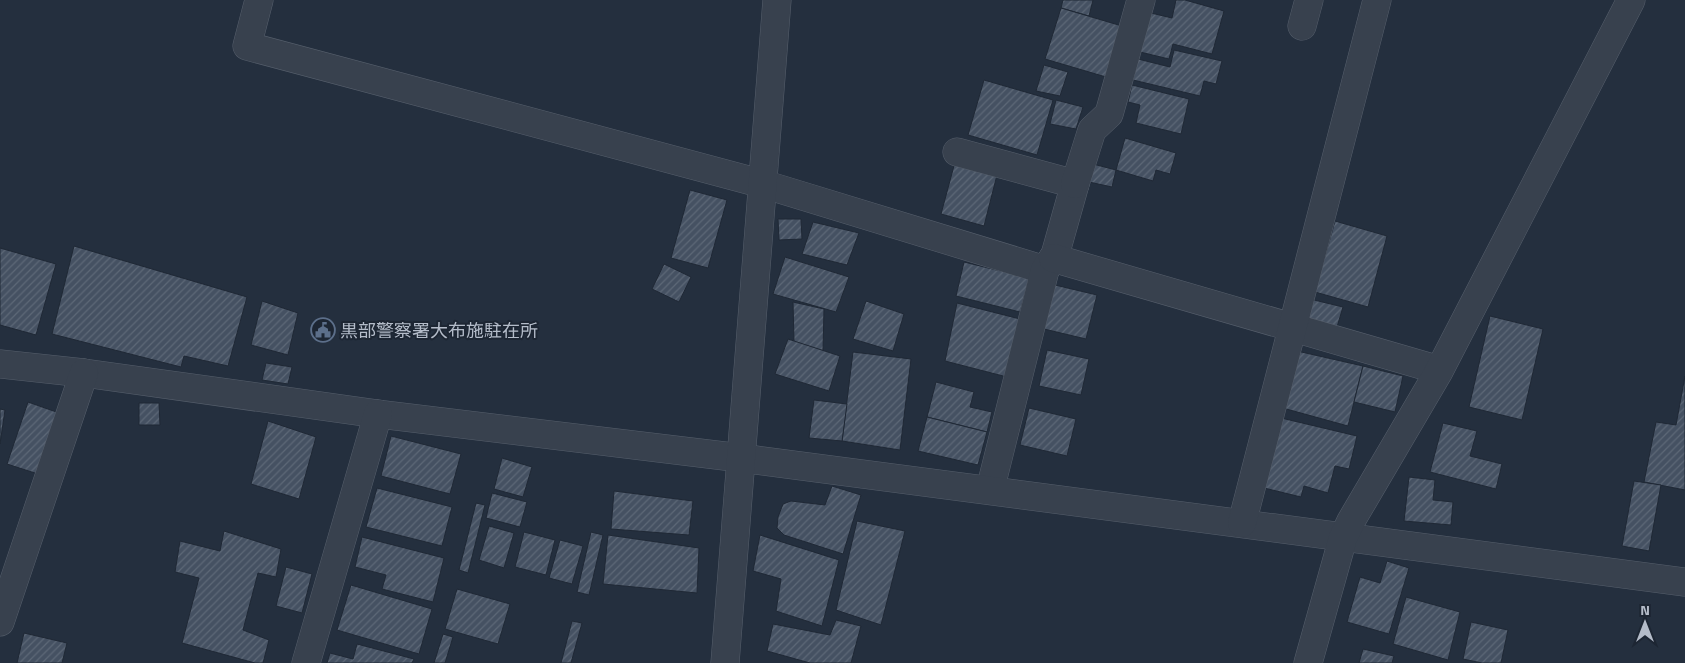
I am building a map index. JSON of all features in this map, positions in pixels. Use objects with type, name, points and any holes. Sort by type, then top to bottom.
[{"type":"street","points":[[259,0],[247,46],[762,184],[1049,264],[1292,328],[1439,370]]},
{"type":"street","points":[[725,663],[777,0]]},
{"type":"street","points":[[990,490],[1049,264],[1092,130],[1109,114],[1141,0]]},
{"type":"street","points":[[1302,26],[1308,0]]},
{"type":"street","points":[[1242,523],[1377,0]]},
{"type":"street","points":[[1308,663],[1343,538],[1350,521],[1439,370],[1631,0]]},
{"type":"street","points":[[957,152],[1075,184]]},
{"type":"street","points":[[0,364],[84,373],[378,414],[990,490],[1685,582]]},
{"type":"street","points":[[0,622],[84,373]]},
{"type":"street","points":[[306,663],[378,414]]},
{"type":"building","points":[[1063,0],[1093,0],[1089,16],[1061,8]]},
{"type":"building","points":[[1176,0],[1185,0],[1224,11],[1212,54],[1173,44],[1169,59],[1140,52],[1151,13],[1172,18]]},
{"type":"building","points":[[1061,8],[1122,26],[1106,77],[1045,59]]},
{"type":"building","points":[[1174,50],[1222,61],[1216,84],[1204,81],[1200,96],[1133,80],[1138,59],[1170,67]]},
{"type":"building","points":[[1044,65],[1068,72],[1060,96],[1036,91]]},
{"type":"building","points":[[984,80],[1053,100],[1037,155],[968,135]]},
{"type":"building","points":[[1132,85],[1189,99],[1181,134],[1136,123],[1140,105],[1128,102]]},
{"type":"building","points":[[1056,100],[1083,107],[1076,129],[1050,124]]},
{"type":"building","points":[[1125,138],[1176,153],[1170,174],[1156,170],[1153,181],[1116,170]]},
{"type":"building","points":[[955,162],[997,175],[984,226],[941,214]]},
{"type":"building","points":[[1093,164],[1116,170],[1112,187],[1089,182]]},
{"type":"building","points":[[690,190],[727,200],[708,268],[671,258]]},
{"type":"building","points":[[778,219],[801,219],[802,239],[779,240]]},
{"type":"building","points":[[1335,221],[1387,236],[1368,307],[1315,292]]},
{"type":"building","points":[[813,222],[859,233],[847,265],[802,254]]},
{"type":"building","points":[[74,246],[247,297],[228,366],[184,356],[181,367],[52,334]]},
{"type":"building","points":[[0,248],[56,264],[36,335],[0,325]]},
{"type":"building","points":[[785,257],[849,277],[836,312],[773,294]]},
{"type":"building","points":[[964,262],[1029,278],[1020,312],[956,296]]},
{"type":"building","points":[[664,264],[691,277],[679,302],[652,289]]},
{"type":"building","points":[[1055,285],[1097,295],[1086,339],[1044,329]]},
{"type":"building","points":[[1310,299],[1343,307],[1337,327],[1304,320]]},
{"type":"building","points":[[262,301],[298,313],[288,355],[251,345]]},
{"type":"building","points":[[866,301],[904,314],[893,351],[853,339]]},
{"type":"building","points":[[793,302],[824,309],[823,351],[794,342]]},
{"type":"building","points":[[957,303],[1020,319],[1007,377],[945,361]]},
{"type":"building","points":[[1490,316],[1543,329],[1522,420],[1469,407]]},
{"type":"building","points":[[788,339],[840,356],[829,391],[775,374]]},
{"type":"building","points":[[1047,350],[1089,359],[1081,395],[1039,386]]},
{"type":"building","points":[[1297,351],[1363,366],[1348,426],[1279,407]]},
{"type":"building","points":[[853,352],[911,359],[900,450],[842,441]]},
{"type":"building","points":[[266,363],[292,367],[288,384],[262,380]]},
{"type":"building","points":[[1363,366],[1403,376],[1395,412],[1354,402]]},
{"type":"building","points":[[1685,376],[1685,490],[1644,482],[1656,422],[1676,425]]},
{"type":"building","points":[[936,382],[974,392],[970,407],[992,412],[987,432],[927,417]]},
{"type":"building","points":[[814,400],[847,404],[842,441],[809,438]]},
{"type":"building","points":[[28,402],[62,414],[41,475],[7,464]]},
{"type":"building","points":[[139,403],[159,403],[160,425],[139,425]]},
{"type":"building","points":[[1029,408],[1076,419],[1067,456],[1020,445]]},
{"type":"building","points":[[0,409],[5,410],[0,444]]},
{"type":"building","points":[[927,417],[987,432],[978,465],[918,451]]},
{"type":"building","points":[[1277,417],[1357,436],[1349,469],[1335,466],[1328,493],[1304,486],[1301,497],[1260,487]]},
{"type":"building","points":[[268,421],[316,437],[299,499],[251,484]]},
{"type":"building","points":[[1443,423],[1477,431],[1470,456],[1502,464],[1496,489],[1430,472]]},
{"type":"building","points":[[391,436],[461,454],[450,494],[381,476]]},
{"type":"building","points":[[502,458],[532,467],[523,497],[494,489]]},
{"type":"building","points":[[1409,477],[1435,480],[1433,500],[1453,502],[1451,525],[1404,521]]},
{"type":"building","points":[[1634,481],[1661,485],[1649,551],[1622,546]]},
{"type":"building","points":[[832,486],[861,495],[843,554],[784,535],[777,528],[778,517],[783,504],[791,501],[825,505]]},
{"type":"building","points":[[377,488],[452,507],[442,546],[366,527]]},
{"type":"building","points":[[614,491],[693,501],[689,535],[611,529]]},
{"type":"building","points":[[492,493],[527,502],[520,527],[486,518]]},
{"type":"building","points":[[476,503],[485,505],[468,573],[459,570]]},
{"type":"building","points":[[857,521],[905,531],[881,625],[836,610]]},
{"type":"building","points":[[489,526],[514,533],[504,568],[479,560]]},
{"type":"building","points":[[224,531],[281,549],[276,577],[258,573],[243,630],[269,640],[263,663],[255,663],[182,643],[199,578],[175,572],[180,541],[220,551]]},
{"type":"building","points":[[524,532],[555,540],[546,575],[515,567]]},
{"type":"building","points":[[591,532],[603,535],[589,595],[577,592]]},
{"type":"building","points":[[608,535],[699,548],[697,593],[603,584]]},
{"type":"building","points":[[760,535],[839,560],[822,626],[776,611],[781,579],[753,571]]},
{"type":"building","points":[[362,537],[444,558],[433,602],[382,589],[386,575],[355,567]]},
{"type":"building","points":[[560,540],[583,546],[572,584],[549,578]]},
{"type":"building","points":[[1387,561],[1409,568],[1389,634],[1347,622],[1360,577],[1380,583]]},
{"type":"building","points":[[286,567],[312,574],[302,613],[276,606]]},
{"type":"building","points":[[351,585],[432,609],[419,654],[337,630]]},
{"type":"building","points":[[457,589],[510,604],[498,644],[445,629]]},
{"type":"building","points":[[1406,597],[1460,612],[1448,660],[1393,644]]},
{"type":"building","points":[[836,620],[861,626],[851,663],[810,663],[767,651],[773,624],[830,635]]},
{"type":"building","points":[[572,621],[582,623],[571,663],[561,663]]},
{"type":"building","points":[[1471,622],[1508,630],[1501,663],[1482,663],[1463,659]]},
{"type":"building","points":[[24,633],[67,643],[62,663],[17,663]]},
{"type":"building","points":[[443,634],[453,637],[445,663],[434,663]]},
{"type":"building","points":[[357,644],[414,659],[412,663],[327,663],[330,653],[353,659]]},
{"type":"building","points":[[1363,649],[1394,656],[1392,663],[1359,663]]},
{"type":"place","name":"黒部警察署大布施駐在所","points":[[323,330]]}]
